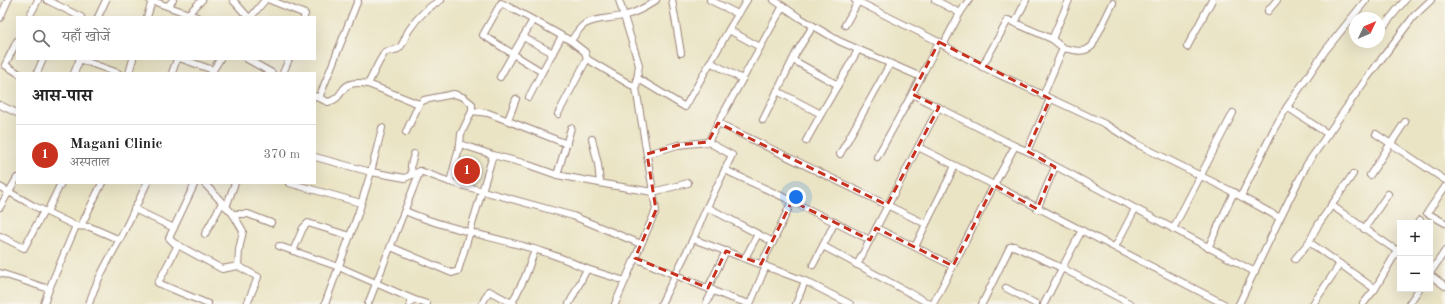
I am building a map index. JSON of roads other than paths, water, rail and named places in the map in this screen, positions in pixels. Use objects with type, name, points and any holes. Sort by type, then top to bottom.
[{"type":"street","points":[[0,18],[8,0]]},
{"type":"street","points":[[47,0],[79,16]]},
{"type":"street","points":[[98,16],[106,0]]},
{"type":"street","points":[[147,16],[151,0],[192,16],[202,0]]},
{"type":"street","points":[[168,6],[173,0]]},
{"type":"street","points":[[233,0],[248,16]]},
{"type":"street","points":[[250,16],[265,0]]},
{"type":"street","points":[[270,0],[305,14],[304,16]]},
{"type":"street","points":[[358,0],[317,97],[328,102],[334,100],[347,86],[357,83],[368,84],[419,104]]},
{"type":"street","points":[[368,84],[385,52],[398,48],[406,39],[408,31],[424,13],[434,4],[442,0]]},
{"type":"street","points":[[615,304],[656,210],[636,88],[639,65],[619,0]]},
{"type":"street","points":[[571,41],[579,29],[585,24],[623,16],[650,5],[656,0]]},
{"type":"street","points":[[672,0],[681,53]]},
{"type":"street","points":[[710,0],[738,14]]},
{"type":"street","points":[[637,78],[685,107],[747,0]]},
{"type":"street","points":[[774,0],[839,41],[921,77]]},
{"type":"street","points":[[935,0],[960,13]]},
{"type":"street","points":[[878,157],[921,77],[969,0]]},
{"type":"street","points":[[1015,22],[1026,0]]},
{"type":"street","points":[[1052,39],[1069,0]]},
{"type":"street","points":[[1187,48],[1212,0]]},
{"type":"street","points":[[1268,11],[1277,0]]},
{"type":"street","points":[[1241,196],[1274,129],[1287,107],[1325,51],[1366,0]]},
{"type":"street","points":[[1385,25],[1405,0]]},
{"type":"street","points":[[1239,304],[1307,164],[1367,78],[1414,16],[1431,0]]},
{"type":"street","points":[[29,16],[35,1]]},
{"type":"street","points":[[845,25],[858,1],[982,67],[1105,124],[1139,145],[1234,192],[1280,218]]},
{"type":"street","points":[[542,72],[483,35],[501,3],[571,41],[585,52],[587,60],[558,114]]},
{"type":"street","points":[[982,67],[1008,20],[1052,39],[1063,48],[1079,51],[1087,50],[1092,46],[1113,3]]},
{"type":"street","points":[[708,142],[783,6]]},
{"type":"street","points":[[500,77],[533,20]]},
{"type":"street","points":[[763,120],[793,60],[813,26]]},
{"type":"street","points":[[729,30],[760,48]]},
{"type":"street","points":[[529,97],[562,36]]},
{"type":"street","points":[[523,37],[553,53]]},
{"type":"street","points":[[16,43],[2,64],[16,72]]},
{"type":"street","points":[[1043,96],[1063,48]]},
{"type":"street","points":[[806,141],[858,50]]},
{"type":"street","points":[[37,72],[43,60]]},
{"type":"street","points":[[74,72],[79,60]]},
{"type":"street","points":[[82,60],[115,72]]},
{"type":"street","points":[[129,72],[133,60]]},
{"type":"street","points":[[172,72],[177,60]]},
{"type":"street","points":[[184,60],[212,71],[219,60]]},
{"type":"street","points":[[249,60],[270,72]]},
{"type":"street","points":[[283,72],[289,60]]},
{"type":"street","points":[[587,60],[636,88]]},
{"type":"street","points":[[793,60],[838,85]]},
{"type":"street","points":[[710,62],[742,79]]},
{"type":"street","points":[[840,154],[890,64]]},
{"type":"street","points":[[777,92],[821,114]]},
{"type":"street","points":[[406,132],[419,104],[424,100],[454,94],[463,97],[472,104],[472,111],[461,134],[460,144],[450,182]]},
{"type":"street","points":[[912,94],[1027,151],[1255,272]]},
{"type":"street","points":[[508,120],[516,98]]},
{"type":"street","points":[[1027,151],[1050,99]]},
{"type":"street","points":[[0,105],[16,113]]},
{"type":"street","points":[[857,265],[939,107]]},
{"type":"street","points":[[1287,107],[1328,134]]},
{"type":"street","points":[[472,111],[488,113],[567,144]]},
{"type":"street","points":[[1173,229],[1234,113]]},
{"type":"street","points":[[1370,175],[1405,122]]},
{"type":"street","points":[[718,123],[926,224]]},
{"type":"street","points":[[325,304],[361,203],[371,172],[382,128]]},
{"type":"street","points":[[557,175],[571,128]]},
{"type":"street","points":[[1376,134],[1445,180]]},
{"type":"street","points":[[592,139],[598,164],[600,183]]},
{"type":"street","points":[[647,154],[678,145],[708,142],[732,155],[707,207],[694,239],[662,304]]},
{"type":"street","points":[[460,144],[557,175],[600,183],[653,192],[688,183]]},
{"type":"street","points":[[823,246],[932,304],[1015,146]]},
{"type":"street","points":[[918,147],[1224,304]]},
{"type":"street","points":[[412,175],[411,165],[414,154]]},
{"type":"street","points":[[391,247],[452,273],[458,271],[493,155]]},
{"type":"street","points":[[316,157],[371,172],[405,178],[420,171],[450,182],[573,216],[641,244]]},
{"type":"street","points":[[915,247],[955,166]]},
{"type":"street","points":[[1037,209],[1055,167]]},
{"type":"street","points":[[725,170],[792,201],[870,240]]},
{"type":"street","points":[[368,304],[420,171]]},
{"type":"street","points":[[1296,259],[1309,242],[1318,225],[1353,174]]},
{"type":"street","points":[[0,207],[16,180]]},
{"type":"street","points":[[0,236],[24,248],[60,184]]},
{"type":"street","points":[[44,304],[49,289],[79,226],[101,184]]},
{"type":"street","points":[[89,304],[106,262],[120,240],[146,184]]},
{"type":"street","points":[[195,184],[169,238],[178,245],[222,269],[238,266],[258,277],[247,304]]},
{"type":"street","points":[[205,184],[233,214],[243,232],[239,250],[238,266]]},
{"type":"street","points":[[204,234],[224,205],[234,184]]},
{"type":"street","points":[[306,185],[361,203]]},
{"type":"street","points":[[0,187],[45,211],[79,226],[90,227],[120,240]]},
{"type":"street","points":[[1445,187],[1427,213],[1445,223]]},
{"type":"street","points":[[1208,248],[1234,192]]},
{"type":"street","points":[[1364,229],[1388,194]]},
{"type":"street","points":[[635,258],[751,304],[763,265],[792,201]]},
{"type":"street","points":[[1331,205],[1364,229],[1397,249]]},
{"type":"street","points":[[707,207],[773,242]]},
{"type":"street","points":[[134,209],[174,228]]},
{"type":"street","points":[[1115,248],[1135,209]]},
{"type":"street","points":[[405,210],[421,218],[550,254],[587,269],[625,281]]},
{"type":"street","points":[[233,214],[248,214],[271,223]]},
{"type":"street","points":[[813,265],[835,222]]},
{"type":"street","points":[[293,251],[303,228],[308,223],[350,236]]},
{"type":"street","points":[[876,228],[953,266]]},
{"type":"street","points":[[1044,304],[1082,230]]},
{"type":"street","points":[[745,258],[758,234]]},
{"type":"street","points":[[694,239],[805,282],[841,302],[850,304]]},
{"type":"street","points":[[1309,242],[1374,289]]},
{"type":"street","points":[[178,245],[158,283],[208,304]]},
{"type":"street","points":[[279,246],[339,267],[411,301],[427,304]]},
{"type":"street","points":[[982,304],[1008,249],[1012,246],[1062,268],[1118,301],[1131,304]]},
{"type":"street","points":[[482,304],[489,291],[513,304],[535,250]]},
{"type":"street","points":[[706,304],[710,289],[726,251]]},
{"type":"street","points":[[1433,269],[1445,251]]},
{"type":"street","points":[[1363,304],[1397,253]]},
{"type":"street","points":[[1313,304],[1340,264]]},
{"type":"street","points":[[569,304],[587,269]]},
{"type":"street","points":[[0,273],[49,289]]},
{"type":"street","points":[[1433,276],[1445,286]]},
{"type":"street","points":[[796,304],[805,282]]},
{"type":"street","points":[[1006,288],[1036,304]]},
{"type":"street","points":[[1409,304],[1417,292]]},
{"type":"place","name":"Magani Clinic","points":[[467,171]]}]
